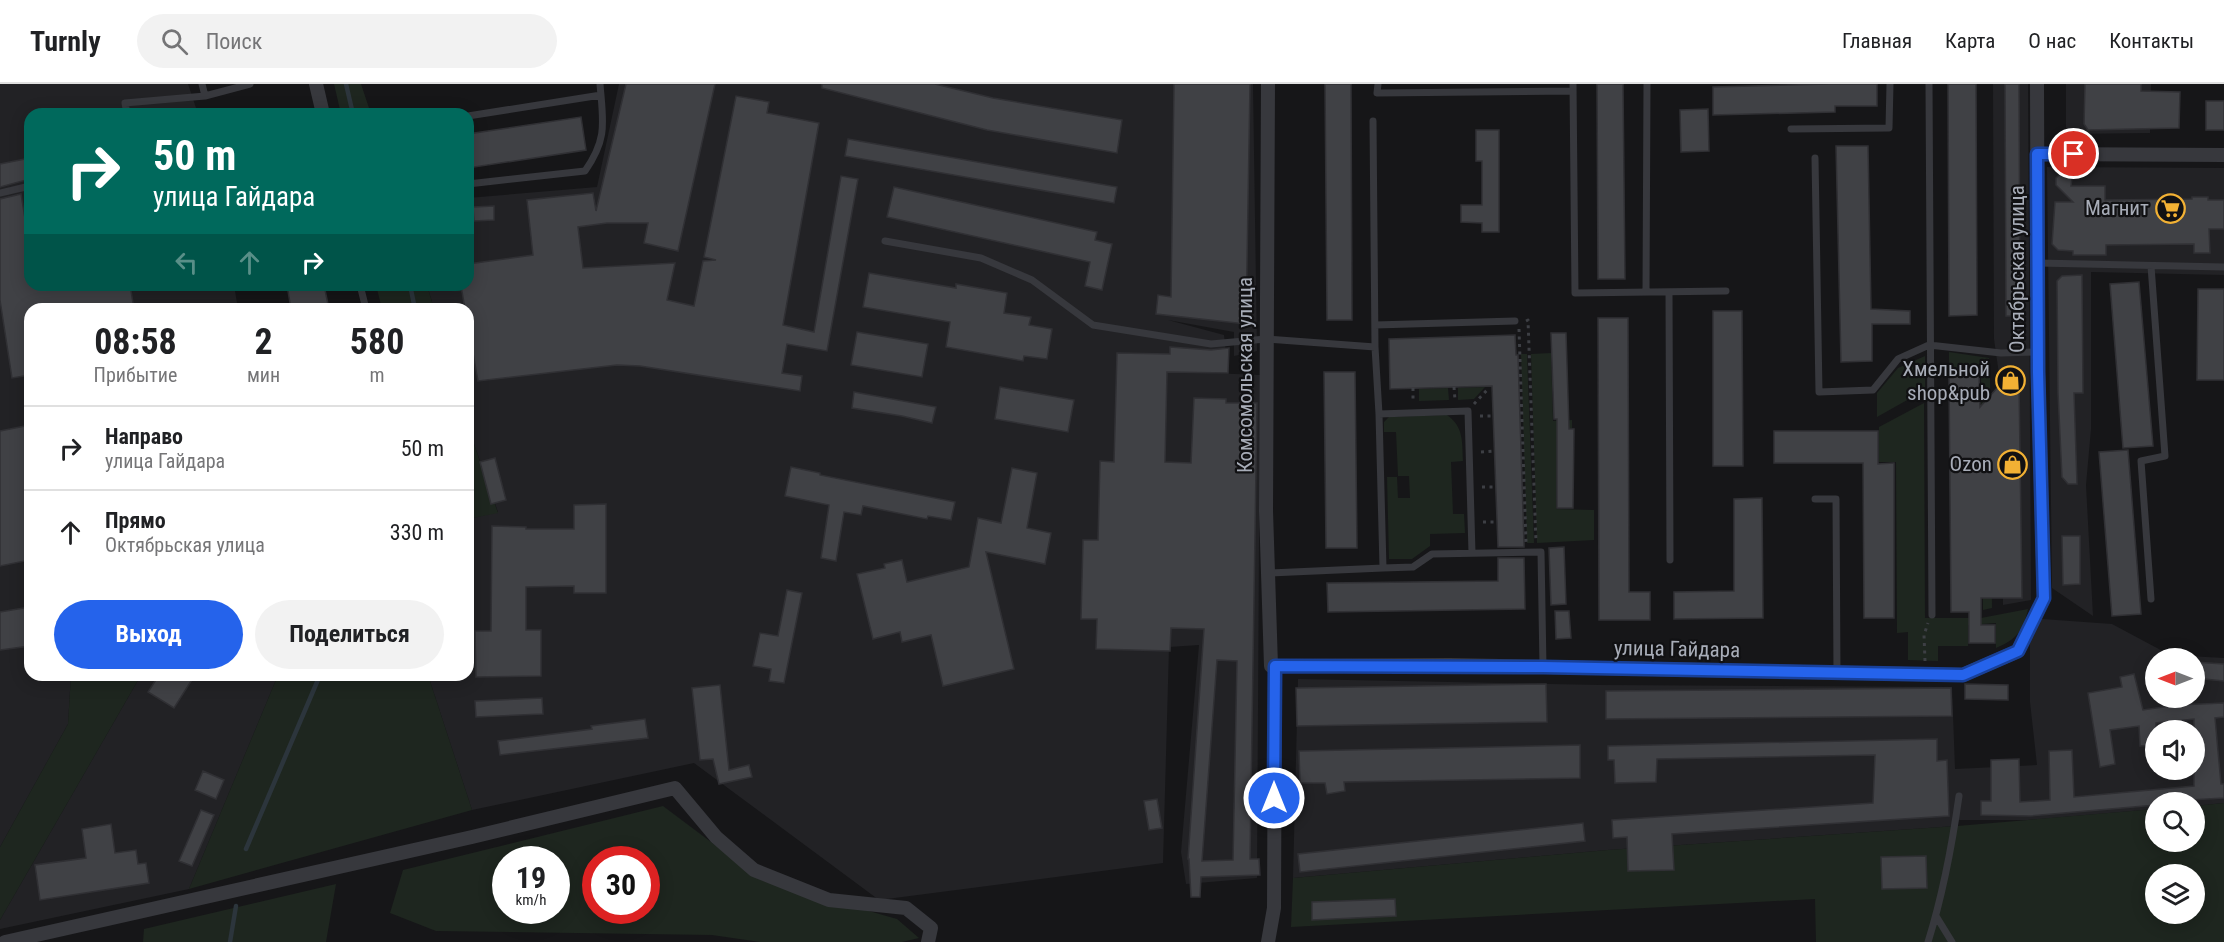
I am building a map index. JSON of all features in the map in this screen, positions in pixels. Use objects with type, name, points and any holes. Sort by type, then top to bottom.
[{"type":"street","points":[[316,84],[322,108]]},
{"type":"street","name":"Комсомольская улица","points":[[1268,84],[1266,339],[1268,573],[1273,666],[1274,908],[1268,942]]},
{"type":"street","name":"Октябрьская улица","points":[[2037,84],[2038,352],[2044,598]]},
{"type":"street","points":[[2037,154],[2224,155]]},
{"type":"street","name":"улица Гайдара","points":[[1273,666],[1543,667],[1963,675],[2018,651],[2044,598]]},
{"type":"street","points":[[5,942],[472,837],[675,788],[716,837],[754,870],[829,900],[906,908],[931,928],[928,942]]},
{"type":"lane","points":[[202,84],[205,96]]},
{"type":"lane","points":[[126,108],[125,103],[205,96],[250,84]]},
{"type":"lane","points":[[474,183],[585,171],[598,153],[603,128],[600,84]]},
{"type":"lane","points":[[1378,84],[1377,93],[1573,87],[1575,293],[1726,291]]},
{"type":"lane","points":[[1646,292],[1647,84]]},
{"type":"lane","points":[[1791,129],[1889,128],[1890,84]]},
{"type":"lane","points":[[1929,84],[1932,615]]},
{"type":"lane","points":[[474,115],[601,95]]},
{"type":"lane","points":[[1373,121],[1374,325],[1383,568]]},
{"type":"lane","points":[[1815,158],[1819,392],[1873,390],[1898,359],[1929,345],[2001,353],[2038,352]]},
{"type":"lane","points":[[0,193],[24,187]]},
{"type":"lane","points":[[885,242],[981,258],[1032,280],[1093,326],[1211,344],[1266,339],[1375,347]]},
{"type":"lane","points":[[2038,263],[2224,267]]},
{"type":"lane","points":[[2151,266],[2165,456],[2141,461],[2151,599]]},
{"type":"lane","points":[[1669,292],[1670,560]]},
{"type":"lane","points":[[1374,325],[1517,321]]},
{"type":"lane","points":[[1379,414],[1468,411],[1472,553]]},
{"type":"lane","points":[[1815,500],[1836,499],[1837,673]]},
{"type":"lane","points":[[1268,573],[1413,567],[1432,554],[1541,552],[1543,667]]},
{"type":"lane","points":[[1928,942],[1952,849],[1959,796]]},
{"type":"lane","points":[[1936,916],[1952,942]]},
{"type":"path","points":[[1528,320],[1536,552]]},
{"type":"path","points":[[1517,321],[1526,552]]},
{"type":"path","points":[[1468,411],[1490,388]]},
{"type":"path","points":[[1925,674],[1924,635],[1932,615]]},
{"type":"shaded area","points":[[0,84],[188,84],[196,108],[24,108],[24,291],[235,291],[237,303],[24,303],[24,681],[71,681],[68,724],[0,847]]},
{"type":"shaded area","points":[[334,84],[361,84],[369,108],[340,108]]},
{"type":"shaded area","points":[[619,84],[1253,84],[1257,351],[1234,356],[1234,332],[1168,320],[1224,335],[1227,362],[1185,372],[1260,375],[1257,878],[1186,884],[1181,852],[1199,645],[1169,647],[1163,863],[879,900],[694,763],[472,810],[430,681],[474,681],[474,518],[498,512],[474,444],[474,303],[432,303],[429,291],[474,291],[474,197],[597,187]]},
{"type":"shaded area","points":[[1993,84],[2028,84],[2031,600],[2003,605],[2001,388],[1994,339]]},
{"type":"shaded area","points":[[2066,84],[2151,84],[2150,133],[2066,134]]},
{"type":"shaded area","points":[[2047,167],[2224,168],[2224,275],[2091,272],[2091,429],[2086,485],[2093,616],[2052,588]]},
{"type":"shaded area","points":[[378,291],[429,291],[432,303],[380,303]]},
{"type":"shaded area","points":[[1949,352],[1989,358],[1989,370],[1949,370]]},
{"type":"shaded area","points":[[1551,353],[1553,421],[1572,420],[1572,428],[1557,428],[1556,509],[1594,510],[1594,540],[1537,543],[1531,354]]},
{"type":"shaded area","points":[[1521,354],[1527,354],[1534,543],[1527,543]]},
{"type":"shaded area","points":[[1925,356],[1925,390],[1877,417],[1877,393],[1898,368]]},
{"type":"shaded area","points":[[1981,376],[1990,376],[1992,608],[1983,610]]},
{"type":"shaded area","points":[[1485,387],[1474,399],[1458,400],[1458,388]]},
{"type":"shaded area","points":[[1448,388],[1449,400],[1419,401],[1419,389]]},
{"type":"shaded area","points":[[1924,403],[1925,618],[1981,618],[2028,609],[2021,629],[2009,641],[1996,648],[1996,623],[1968,625],[1968,646],[1938,646],[1938,661],[1908,660],[1908,632],[1897,633],[1896,462],[1879,462],[1879,427]]},
{"type":"shaded area","points":[[1447,415],[1457,425],[1462,441],[1463,461],[1451,462],[1453,514],[1464,514],[1465,533],[1430,534],[1430,546],[1412,559],[1389,559],[1387,477],[1397,477],[1398,498],[1410,498],[1409,476],[1398,476],[1396,432],[1384,432],[1384,422],[1389,417]]},
{"type":"shaded area","points":[[474,444],[498,513],[474,518]]},
{"type":"shaded area","points":[[2030,618],[2112,624],[2157,648],[2145,648],[2145,708],[2205,708],[2205,657],[2224,658],[2224,803],[2205,805],[2205,792],[2145,792],[2145,810],[2028,820],[1957,820],[1957,826],[1608,850],[1293,878],[1298,679],[1600,685],[1952,687],[1955,769],[2037,765],[2030,702]]},
{"type":"shaded area","points":[[71,681],[138,681],[0,920],[0,847],[68,724]]},
{"type":"shaded area","points":[[138,681],[276,681],[189,889],[0,929],[0,920]]},
{"type":"shaded area","points":[[276,681],[430,681],[472,810],[189,889]]},
{"type":"shaded area","points":[[2224,803],[2224,942],[1816,942],[1815,899],[1291,927],[1293,878],[1608,850],[1957,826],[2145,810],[2145,852],[2205,852],[2205,805]]},
{"type":"shaded area","points":[[663,806],[763,881],[897,919],[919,938],[902,942],[760,942],[712,935],[436,931],[390,913],[403,870],[492,848],[492,924],[570,924],[570,846],[500,846]]},
{"type":"shaded area","points":[[336,884],[326,942],[143,942],[144,929]]},
{"type":"building","points":[[626,84],[715,84],[678,251],[644,243],[648,223],[607,223],[578,227],[583,268],[675,263],[667,300],[694,306],[703,261],[716,260],[704,257],[736,96],[769,102],[767,113],[819,123],[783,325],[814,332],[841,176],[858,179],[827,351],[787,344],[782,373],[802,376],[800,391],[640,366],[617,365],[478,381],[474,359],[474,303],[464,303],[462,291],[474,291],[474,263],[533,255],[527,200],[593,193],[596,211]]},
{"type":"building","points":[[822,84],[935,84],[993,98],[1122,120],[1117,153],[987,130],[822,88]]},
{"type":"building","points":[[1174,84],[1250,84],[1246,324],[1156,314],[1158,295],[1171,297]]},
{"type":"building","points":[[1325,84],[1351,84],[1352,320],[1327,320]]},
{"type":"building","points":[[1597,84],[1623,84],[1625,279],[1598,279]]},
{"type":"building","points":[[1877,84],[1877,106],[1835,106],[1835,112],[1713,115],[1713,87]]},
{"type":"building","points":[[1948,84],[1976,84],[1977,315],[1949,316]]},
{"type":"building","points":[[2005,84],[2019,84],[2020,316],[2006,316]]},
{"type":"building","points":[[2085,84],[2141,84],[2141,91],[2180,92],[2179,128],[2088,130],[2084,124]]},
{"type":"building","points":[[2206,101],[2224,101],[2224,130],[2206,130]]},
{"type":"building","points":[[1708,109],[1709,151],[1681,152],[1680,110]]},
{"type":"building","points":[[581,117],[586,150],[474,167],[474,133]]},
{"type":"building","points":[[1476,130],[1499,130],[1499,232],[1482,232],[1482,223],[1461,222],[1461,205],[1482,205],[1482,161],[1476,161]]},
{"type":"building","points":[[848,139],[1117,187],[1114,203],[845,156]]},
{"type":"building","points":[[1836,146],[1868,146],[1871,309],[1910,311],[1910,324],[1872,324],[1872,361],[1841,362]]},
{"type":"building","points":[[24,159],[24,181],[0,187],[0,164]]},
{"type":"building","points":[[2061,173],[2072,178],[2071,186],[2105,186],[2105,200],[2208,197],[2208,200],[2224,200],[2224,229],[2209,229],[2210,253],[2194,253],[2194,244],[2106,245],[2106,255],[2073,255],[2073,251],[2058,250],[2052,244],[2055,202],[2073,202],[2056,185],[2056,178]]},
{"type":"building","points":[[894,187],[1097,232],[1095,240],[1112,244],[1102,290],[1085,286],[1090,262],[887,217]]},
{"type":"building","points":[[21,194],[24,212],[24,291],[131,291],[133,303],[24,303],[24,376],[12,378],[0,300],[0,199]]},
{"type":"building","points":[[494,206],[494,220],[474,221],[474,207]]},
{"type":"building","points":[[869,273],[956,288],[956,284],[1007,293],[1004,313],[1031,317],[1029,325],[1052,329],[1047,359],[1024,356],[1023,361],[946,347],[950,322],[863,307]]},
{"type":"building","points":[[2082,275],[2083,393],[2074,393],[2077,484],[2068,484],[2062,477],[2058,393],[2057,281],[2062,276]]},
{"type":"building","points":[[2139,282],[2153,446],[2123,448],[2110,284]]},
{"type":"building","points":[[2198,289],[2224,289],[2224,380],[2197,380]]},
{"type":"building","points":[[288,291],[325,291],[328,303],[290,303]]},
{"type":"building","points":[[1713,311],[1742,311],[1743,466],[1713,466]]},
{"type":"building","points":[[1598,318],[1628,318],[1629,592],[1650,592],[1650,620],[1599,620]]},
{"type":"building","points":[[857,332],[928,344],[922,377],[851,365]]},
{"type":"building","points":[[1551,333],[1566,333],[1569,429],[1574,429],[1573,508],[1557,508],[1557,419],[1554,419]]},
{"type":"building","points":[[1515,335],[1516,355],[1518,355],[1524,547],[1498,547],[1492,386],[1390,389],[1389,339]]},
{"type":"building","points":[[1170,347],[1211,350],[1229,348],[1228,373],[1167,372],[1165,462],[1191,463],[1194,398],[1226,399],[1226,403],[1257,403],[1250,859],[1259,859],[1260,875],[1201,877],[1200,897],[1191,897],[1188,859],[1204,629],[1171,628],[1170,651],[1096,649],[1097,619],[1081,619],[1083,540],[1098,540],[1100,461],[1114,462],[1117,353],[1170,354]],"holes":[[[1217,660],[1237,661],[1233,860],[1202,861]]]},
{"type":"building","points":[[1324,372],[1355,372],[1357,548],[1326,548]]},
{"type":"building","points":[[1949,376],[1979,376],[1980,407],[2006,378],[2017,378],[2019,381],[2022,598],[1981,598],[1981,625],[1995,625],[1995,643],[1969,643],[1969,612],[1951,612]]},
{"type":"building","points":[[1000,387],[1074,400],[1068,432],[995,419]]},
{"type":"building","points":[[854,392],[936,407],[932,423],[852,408]]},
{"type":"building","points":[[24,426],[24,561],[0,566],[0,431]]},
{"type":"building","points":[[1774,431],[1878,431],[1878,464],[1894,463],[1894,618],[1864,618],[1863,463],[1774,463]]},
{"type":"building","points":[[2128,450],[2141,614],[2112,616],[2099,452]]},
{"type":"building","points":[[495,458],[506,500],[491,504],[480,462]]},
{"type":"building","points":[[791,467],[955,502],[951,520],[928,516],[927,519],[863,506],[861,515],[844,512],[836,561],[821,558],[829,505],[785,496]]},
{"type":"building","points":[[1012,468],[1037,473],[1027,528],[1051,533],[1045,564],[986,552],[1014,669],[943,686],[931,635],[902,642],[900,632],[873,639],[857,574],[885,568],[884,564],[902,560],[907,582],[969,567],[978,518],[1001,523]]},
{"type":"building","points":[[1762,498],[1763,618],[1674,619],[1674,592],[1734,591],[1734,499]]},
{"type":"building","points":[[606,504],[606,593],[574,593],[574,586],[526,587],[526,630],[541,630],[541,676],[476,677],[475,631],[491,631],[492,526],[574,529],[574,505]]},
{"type":"building","points":[[2062,536],[2080,536],[2080,584],[2063,585]]},
{"type":"building","points":[[1564,547],[1566,604],[1551,605],[1549,548]]},
{"type":"building","points":[[1498,558],[1524,558],[1525,609],[1328,612],[1327,583],[1498,581]]},
{"type":"building","points":[[787,590],[802,593],[784,683],[769,681],[771,669],[753,666],[760,633],[778,636]]},
{"type":"building","points":[[24,608],[24,647],[0,650],[0,612]]},
{"type":"building","points":[[1555,611],[1569,611],[1571,638],[1556,639]]},
{"type":"building","points":[[2205,663],[2224,664],[2224,681],[2205,679]]},
{"type":"building","points":[[2134,674],[2143,710],[2205,708],[2205,704],[2224,703],[2224,717],[2215,718],[2224,798],[2205,799],[2205,792],[2145,792],[2145,806],[2030,816],[1981,815],[1981,801],[1991,801],[1991,760],[2019,759],[2020,802],[2050,800],[2049,751],[2072,750],[2074,797],[2194,786],[2194,780],[2205,780],[2205,720],[2145,720],[2145,746],[2140,746],[2139,726],[2110,730],[2115,764],[2100,767],[2088,693],[2122,687],[2120,677]]},
{"type":"building","points":[[155,681],[191,681],[174,708],[148,692]]},
{"type":"building","points":[[1546,684],[1547,722],[1297,726],[1296,688]]},
{"type":"building","points":[[1965,684],[2008,685],[2008,700],[1965,699]]},
{"type":"building","points":[[720,685],[729,770],[749,765],[752,777],[719,784],[713,759],[700,760],[692,688]]},
{"type":"building","points":[[1951,688],[1952,716],[1606,719],[1606,691]]},
{"type":"building","points":[[542,698],[543,714],[476,717],[475,701]]},
{"type":"building","points":[[645,719],[648,738],[500,755],[498,741],[592,729],[591,726]]},
{"type":"building","points":[[1937,739],[1937,761],[1947,760],[1949,816],[1672,834],[1674,870],[1628,871],[1627,837],[1613,838],[1612,820],[1873,803],[1875,755],[1657,759],[1656,782],[1615,783],[1614,760],[1608,760],[1608,746]]},
{"type":"building","points":[[1580,745],[1580,778],[1344,782],[1345,791],[1327,794],[1325,783],[1300,783],[1299,751]]},
{"type":"building","points":[[203,771],[224,780],[216,799],[195,790]]},
{"type":"building","points":[[1157,799],[1162,828],[1149,830],[1144,801]]},
{"type":"building","points":[[201,810],[214,815],[192,866],[179,861]]},
{"type":"building","points":[[1583,823],[1585,841],[1300,872],[1298,854]]},
{"type":"building","points":[[111,824],[115,853],[136,850],[138,864],[146,863],[149,883],[40,900],[35,865],[86,858],[82,829]]},
{"type":"building","points":[[1926,856],[1927,888],[1882,889],[1881,857]]},
{"type":"building","points":[[1395,899],[1396,916],[1312,920],[1312,902]]},
{"type":"waterway","points":[[346,84],[352,108]]},
{"type":"waterway","points":[[411,291],[414,303]]},
{"type":"waterway","points":[[246,849],[317,681]]},
{"type":"waterway","points":[[230,942],[236,906]]},
{"type":"place","name":"Магнит","points":[[2170,208]]},
{"type":"place","name":"Хмельной shop&pub","points":[[2011,381]]},
{"type":"place","name":"Ozon","points":[[2013,464]]},
{"type":"route","points":[[1274,798],[1275,666],[1450,665],[1963,675],[2018,651],[2044,598],[2038,372],[2037,154],[2074,154]]}]
